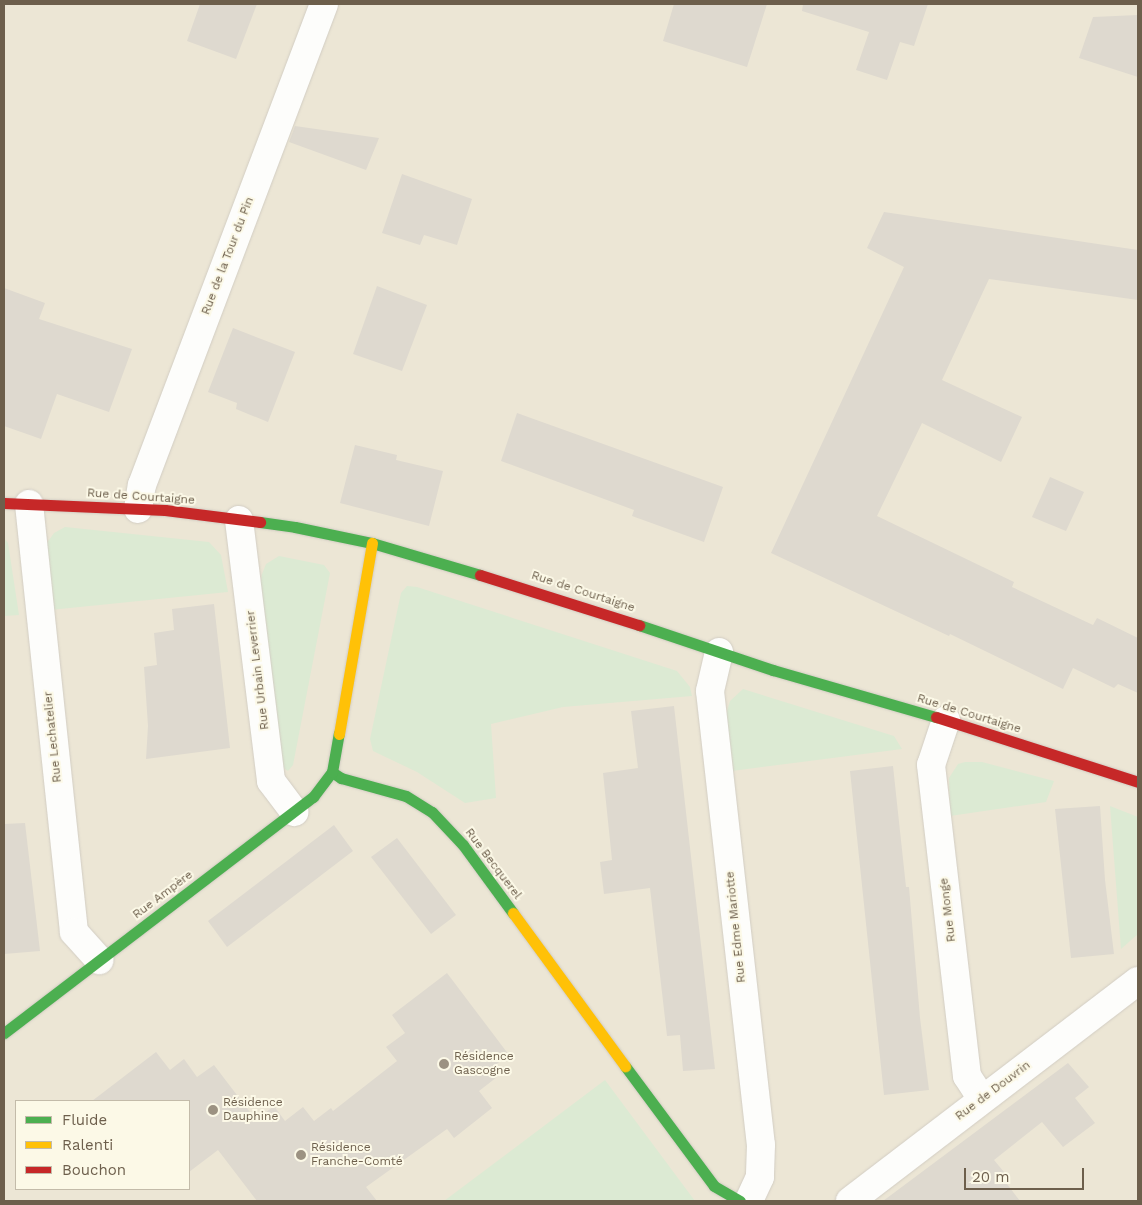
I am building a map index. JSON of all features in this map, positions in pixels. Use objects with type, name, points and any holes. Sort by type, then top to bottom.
[{"type":"street","name":"Rue de la Tour du Pin","points":[[138,509],[142,485],[324,4]]},
{"type":"street","name":"Rue de Courtaigne","points":[[16,504],[165,510],[295,527],[372,543],[579,605],[773,670],[946,720],[1138,782]]},
{"type":"street","name":"Rue Lechatelier","points":[[16,504],[74,932],[99,960]]},
{"type":"street","name":"Rue Urbain Leverrier","points":[[239,520],[271,782],[294,812]]},
{"type":"street","points":[[332,772],[372,543]]},
{"type":"street","name":"Rue Edme Mariotte","points":[[719,652],[710,691],[761,1145],[760,1177],[749,1201]]},
{"type":"street","name":"Rue Monge","points":[[946,720],[931,764],[967,1076],[982,1099]]},
{"type":"street","name":"Rue Ampère","points":[[4,1033],[314,797],[332,772]]},
{"type":"street","name":"Rue Becquerel","points":[[332,772],[341,778],[406,796],[432,812],[463,845],[714,1186],[740,1201]]},
{"type":"street","name":"Rue de Douvrin","points":[[850,1201],[1138,981]]},
{"type":"shaded area","points":[[4,4],[1138,4],[1138,1201],[4,1201]]},
{"type":"green space","points":[[65,527],[209,542],[221,555],[228,592],[50,610],[44,547],[54,533]]},
{"type":"green space","points":[[4,538],[8,543],[19,615],[4,616]]},
{"type":"green space","points":[[279,556],[324,565],[330,573],[293,765],[288,771],[279,765],[259,591],[266,564]]},
{"type":"green space","points":[[407,586],[417,587],[677,671],[690,687],[692,696],[563,707],[491,724],[496,798],[465,803],[417,772],[373,751],[370,739],[401,593]]},
{"type":"green space","points":[[743,689],[894,736],[902,749],[732,771],[725,718],[730,701]]},
{"type":"green space","points":[[982,762],[1054,781],[1046,802],[950,816],[949,778],[958,764]]},
{"type":"green space","points":[[1110,806],[1138,817],[1138,934],[1121,949]]},
{"type":"green space","points":[[605,1080],[695,1201],[444,1201]]},
{"type":"building","points":[[200,4],[257,4],[236,59],[187,41]]},
{"type":"building","points":[[674,4],[767,4],[747,67],[663,41]]},
{"type":"building","points":[[803,4],[928,4],[914,46],[900,42],[887,80],[856,70],[869,32],[802,11]]},
{"type":"building","points":[[1138,15],[1138,77],[1079,58],[1093,17]]},
{"type":"building","points":[[295,126],[379,138],[366,170],[289,142]]},
{"type":"building","points":[[402,174],[472,199],[457,245],[424,235],[420,245],[382,233]]},
{"type":"building","points":[[884,212],[1138,250],[1138,300],[989,279],[942,380],[1022,417],[1001,462],[922,423],[877,516],[1014,582],[1012,587],[1093,625],[1097,618],[1138,638],[1138,693],[1118,684],[1114,688],[1073,668],[1063,689],[950,634],[949,636],[771,553],[904,267],[867,248]]},
{"type":"building","points":[[377,286],[427,305],[402,371],[353,354]]},
{"type":"building","points":[[4,288],[45,303],[39,319],[132,349],[109,412],[57,394],[41,439],[4,426]]},
{"type":"building","points":[[233,328],[295,352],[268,422],[236,409],[237,403],[208,392]]},
{"type":"building","points":[[517,413],[723,487],[704,542],[632,516],[634,510],[501,461]]},
{"type":"building","points":[[355,445],[397,455],[396,460],[443,471],[429,526],[340,503]]},
{"type":"building","points":[[1050,477],[1084,492],[1066,531],[1032,517]]},
{"type":"building","points":[[214,604],[230,748],[146,759],[148,726],[144,667],[157,665],[154,633],[174,630],[172,609]]},
{"type":"building","points":[[674,706],[715,1069],[683,1071],[680,1035],[667,1036],[650,888],[604,894],[600,862],[612,860],[603,773],[638,768],[631,711]]},
{"type":"building","points":[[893,766],[906,887],[909,887],[920,1018],[929,1090],[884,1095],[850,771]]},
{"type":"building","points":[[1100,806],[1105,880],[1114,954],[1071,958],[1055,809]]},
{"type":"building","points":[[25,823],[40,951],[4,954],[4,824]]},
{"type":"building","points":[[334,825],[353,851],[227,947],[208,921]]},
{"type":"building","points":[[397,838],[456,915],[431,934],[371,857]]},
{"type":"building","points":[[447,973],[509,1055],[491,1068],[497,1077],[479,1091],[492,1108],[454,1138],[447,1129],[366,1187],[377,1201],[257,1201],[218,1150],[190,1171],[190,1100],[93,1100],[156,1052],[170,1070],[184,1059],[197,1077],[214,1065],[256,1120],[274,1106],[285,1121],[303,1107],[314,1121],[331,1108],[333,1111],[397,1061],[386,1047],[405,1033],[392,1015]]},
{"type":"building","points":[[1068,1063],[1089,1087],[1075,1098],[1095,1123],[1063,1147],[1042,1122],[994,1160],[1009,1178],[1004,1180],[1020,1201],[883,1201]]},
{"type":"traffic: fast","points":[[260,522],[295,527],[372,543],[480,575]]},
{"type":"traffic: fast","points":[[639,625],[773,670],[936,717]]},
{"type":"traffic: fast","points":[[4,1033],[313,797],[332,772],[339,734]]},
{"type":"traffic: fast","points":[[332,772],[341,778],[406,796],[432,812],[463,845],[513,913]]},
{"type":"traffic: fast","points":[[625,1066],[714,1186],[740,1201]]},
{"type":"traffic: slow","points":[[339,734],[372,543]]},
{"type":"traffic: slow","points":[[513,913],[625,1066]]},
{"type":"traffic: jam","points":[[4,503],[165,510],[260,522]]},
{"type":"traffic: jam","points":[[480,575],[639,625]]},
{"type":"traffic: jam","points":[[936,717],[1138,782]]},
{"type":"place","name":"Résidence Gascogne","points":[[444,1064]]},
{"type":"place","name":"Résidence Dauphine","points":[[213,1110]]},
{"type":"place","name":"Résidence Franche-Comté","points":[[301,1155]]}]
